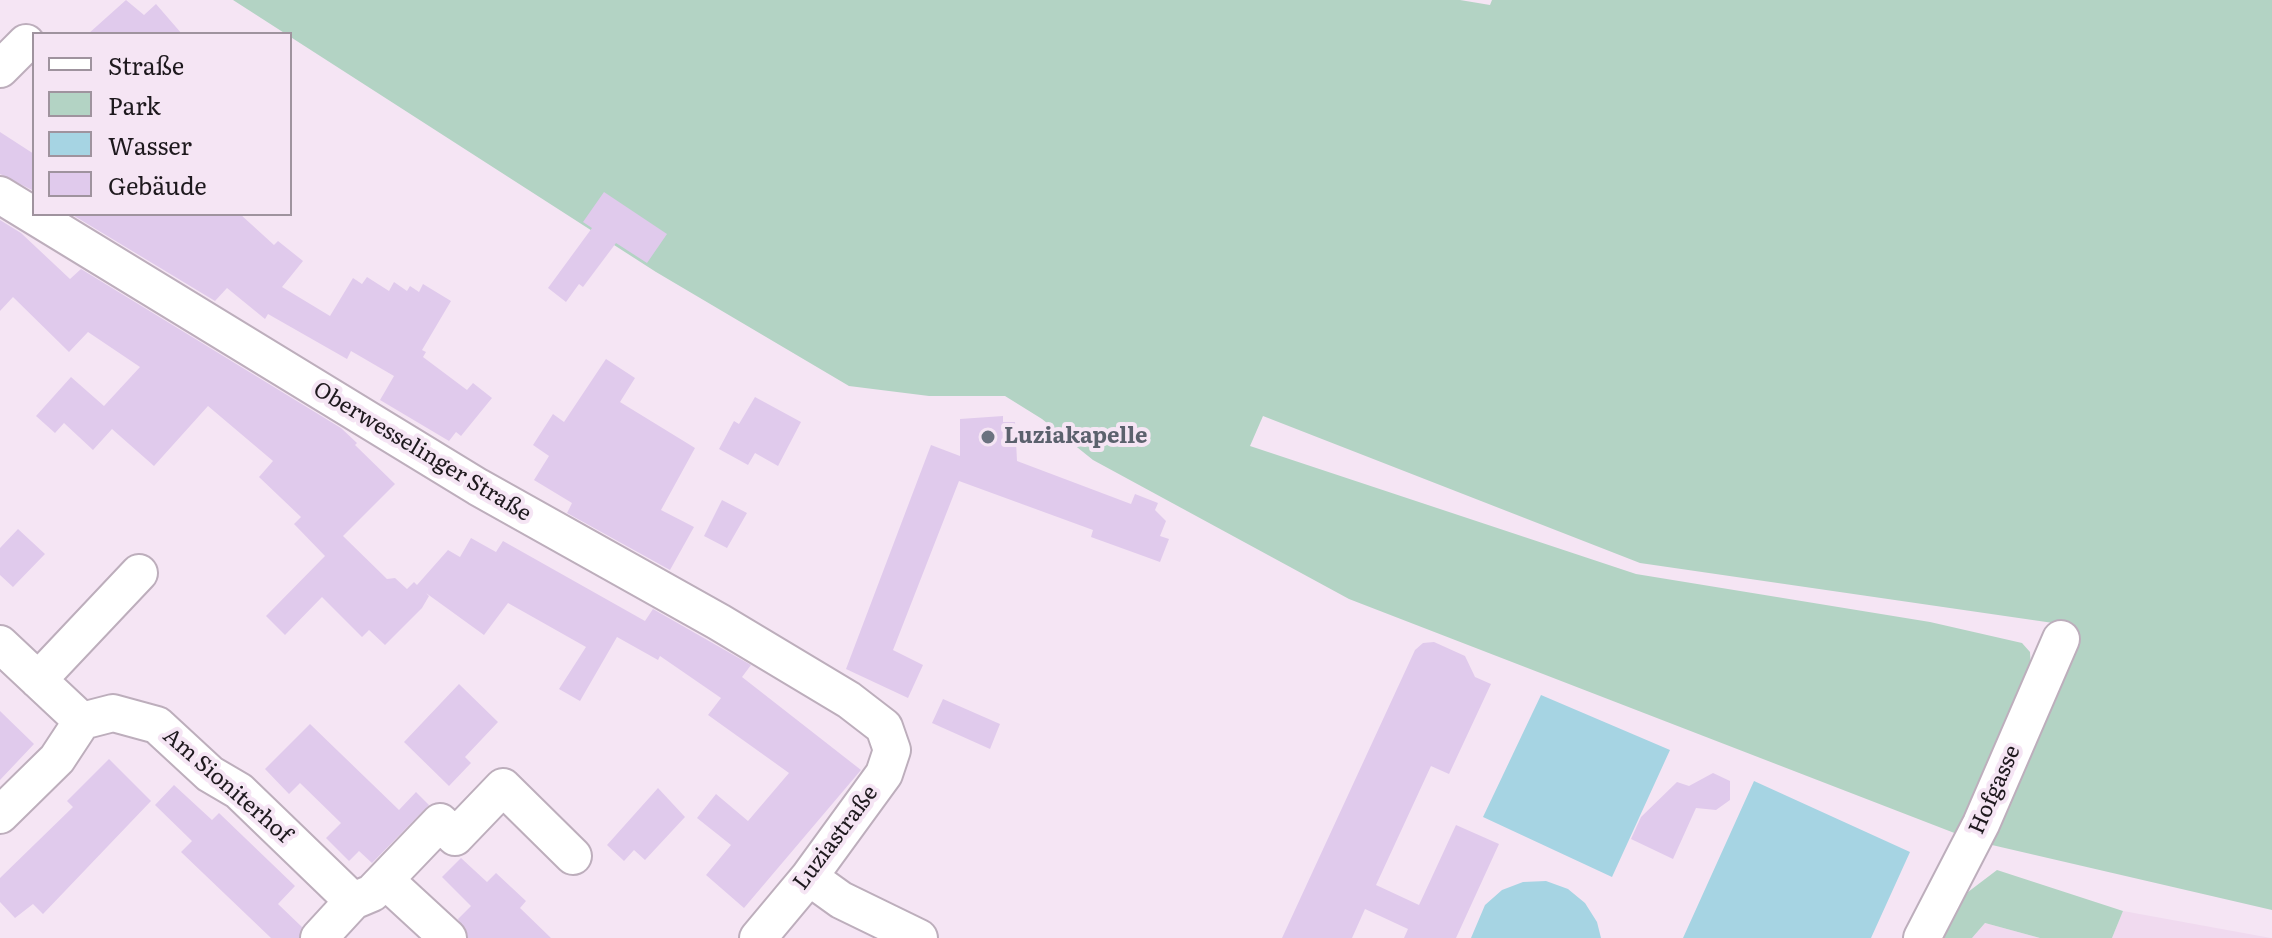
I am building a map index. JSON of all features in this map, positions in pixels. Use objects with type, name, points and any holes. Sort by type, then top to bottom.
[{"type":"street","points":[[0,69],[26,43]]},
{"type":"street","name":"Oberwesselinger Straße","points":[[0,195],[32,215]]},
{"type":"street","name":"Oberwesselinger Straße","points":[[34,216],[478,487],[719,622],[849,700]]},
{"type":"street","points":[[38,680],[139,573]]},
{"type":"street","name":"Hofgasse","points":[[1922,938],[1981,824],[2061,639]]},
{"type":"street","points":[[0,644],[82,721],[57,759],[0,815]]},
{"type":"street","name":"Luziastraße","points":[[758,938],[809,877],[884,774],[892,750],[884,727],[849,700]]},
{"type":"street","name":"Am Sioniterhof","points":[[82,721],[113,713],[157,725],[210,774],[239,791],[353,901]]},
{"type":"street","points":[[319,938],[353,901],[372,893],[440,822],[455,837],[503,787],[573,856]]},
{"type":"street","points":[[809,877],[841,900],[919,938]]},
{"type":"street","points":[[385,880],[448,938]]},
{"type":"shaded area","points":[[2123,911],[2271,938],[2112,938]]},
{"type":"shaded area","points":[[1985,923],[2040,938],[1972,938]]},
{"type":"green space","points":[[233,0],[1460,0],[1490,5],[1492,0],[2272,0],[2272,910],[1979,842],[2067,625],[1640,563],[1263,416],[1250,446],[1636,574],[1930,622],[2022,643],[2030,652],[2031,670],[2027,685],[1957,834],[1349,599],[1093,460],[1042,419],[1005,396],[929,396],[849,386],[656,272],[292,38],[292,32],[283,32]]},
{"type":"green space","points":[[1997,870],[2123,911],[2112,938],[2040,938],[1985,923],[1972,938],[1941,938],[1968,892]]},
{"type":"water","points":[[1541,695],[1670,750],[1612,877],[1483,817]]},
{"type":"water","points":[[1754,781],[1910,852],[1871,938],[1683,938]]},
{"type":"water","points":[[1546,881],[1568,889],[1585,903],[1597,922],[1601,938],[1471,938],[1485,905],[1502,890],[1523,882]]},
{"type":"building","points":[[126,0],[144,15],[156,4],[180,32],[90,32]]},
{"type":"building","points":[[0,132],[32,153],[32,190],[0,174]]},
{"type":"building","points":[[604,192],[667,234],[647,263],[616,243],[583,287],[579,284],[566,302],[548,288],[592,228],[583,222]]},
{"type":"building","points":[[74,216],[242,216],[274,245],[278,241],[303,261],[282,287],[330,316],[353,278],[362,284],[367,277],[389,291],[394,282],[407,291],[410,286],[419,292],[423,284],[451,301],[422,350],[426,352],[423,357],[467,390],[473,383],[492,398],[461,436],[456,432],[449,441],[380,400],[394,376],[351,351],[347,359],[268,314],[265,319],[227,288],[215,301]]},
{"type":"building","points":[[0,220],[21,233],[70,279],[81,269],[341,428],[395,484],[343,536],[387,579],[395,578],[407,589],[414,582],[417,585],[448,550],[460,557],[471,538],[496,552],[503,541],[645,621],[653,609],[751,665],[742,677],[861,770],[744,908],[706,875],[731,845],[697,818],[716,794],[748,821],[789,773],[708,715],[721,698],[660,656],[658,660],[617,637],[580,701],[559,689],[586,647],[508,603],[484,635],[426,593],[429,596],[422,608],[385,645],[369,630],[362,637],[322,597],[285,635],[266,616],[325,556],[294,524],[301,517],[259,477],[273,461],[208,406],[154,466],[112,429],[93,450],[64,423],[55,433],[36,416],[71,377],[104,406],[140,367],[88,332],[69,352],[13,297],[0,311]]},
{"type":"building","points":[[606,359],[635,378],[620,402],[695,448],[661,510],[694,527],[670,570],[567,513],[572,503],[534,480],[549,456],[533,445],[553,414],[564,422]]},
{"type":"building","points":[[755,397],[801,422],[778,466],[755,453],[748,465],[719,449],[734,421],[739,424]]},
{"type":"building","points":[[1003,416],[1003,422],[1015,422],[1017,461],[1131,504],[1135,494],[1158,503],[1155,510],[1166,521],[1160,536],[1169,539],[1160,562],[1091,537],[1093,530],[959,481],[893,650],[923,665],[908,698],[846,669],[931,445],[960,456],[960,419]]},
{"type":"building","points":[[722,500],[747,513],[727,548],[704,536]]},
{"type":"building","points":[[18,529],[45,554],[13,587],[0,575],[0,548]]},
{"type":"building","points":[[1434,642],[1465,656],[1475,677],[1491,684],[1449,774],[1431,766],[1376,885],[1419,905],[1456,825],[1499,844],[1456,938],[1404,938],[1408,929],[1365,909],[1352,938],[1282,938],[1415,650],[1423,643]]},
{"type":"building","points":[[459,684],[498,722],[465,757],[471,763],[449,786],[404,742]]},
{"type":"building","points":[[943,699],[1000,724],[990,749],[932,723]]},
{"type":"building","points":[[0,711],[34,744],[0,780]]},
{"type":"building","points":[[310,724],[399,810],[416,792],[429,805],[372,863],[359,851],[349,861],[326,838],[341,823],[300,783],[289,794],[265,769]]},
{"type":"building","points":[[109,759],[151,801],[43,914],[33,904],[15,918],[0,902],[0,878],[73,807],[67,801]]},
{"type":"building","points":[[1713,773],[1730,781],[1730,800],[1716,810],[1696,808],[1673,859],[1631,839],[1641,817],[1677,782],[1689,786]]},
{"type":"building","points":[[174,785],[212,820],[219,813],[295,886],[278,904],[302,927],[299,938],[271,938],[181,852],[192,841],[155,805]]},
{"type":"building","points":[[658,788],[685,817],[645,860],[634,850],[624,861],[607,845]]},
{"type":"building","points":[[461,858],[487,882],[496,873],[526,901],[520,908],[551,938],[468,938],[458,919],[471,906],[442,877]]},
{"type":"place","name":"Luziakapelle","points":[[988,437]]}]
